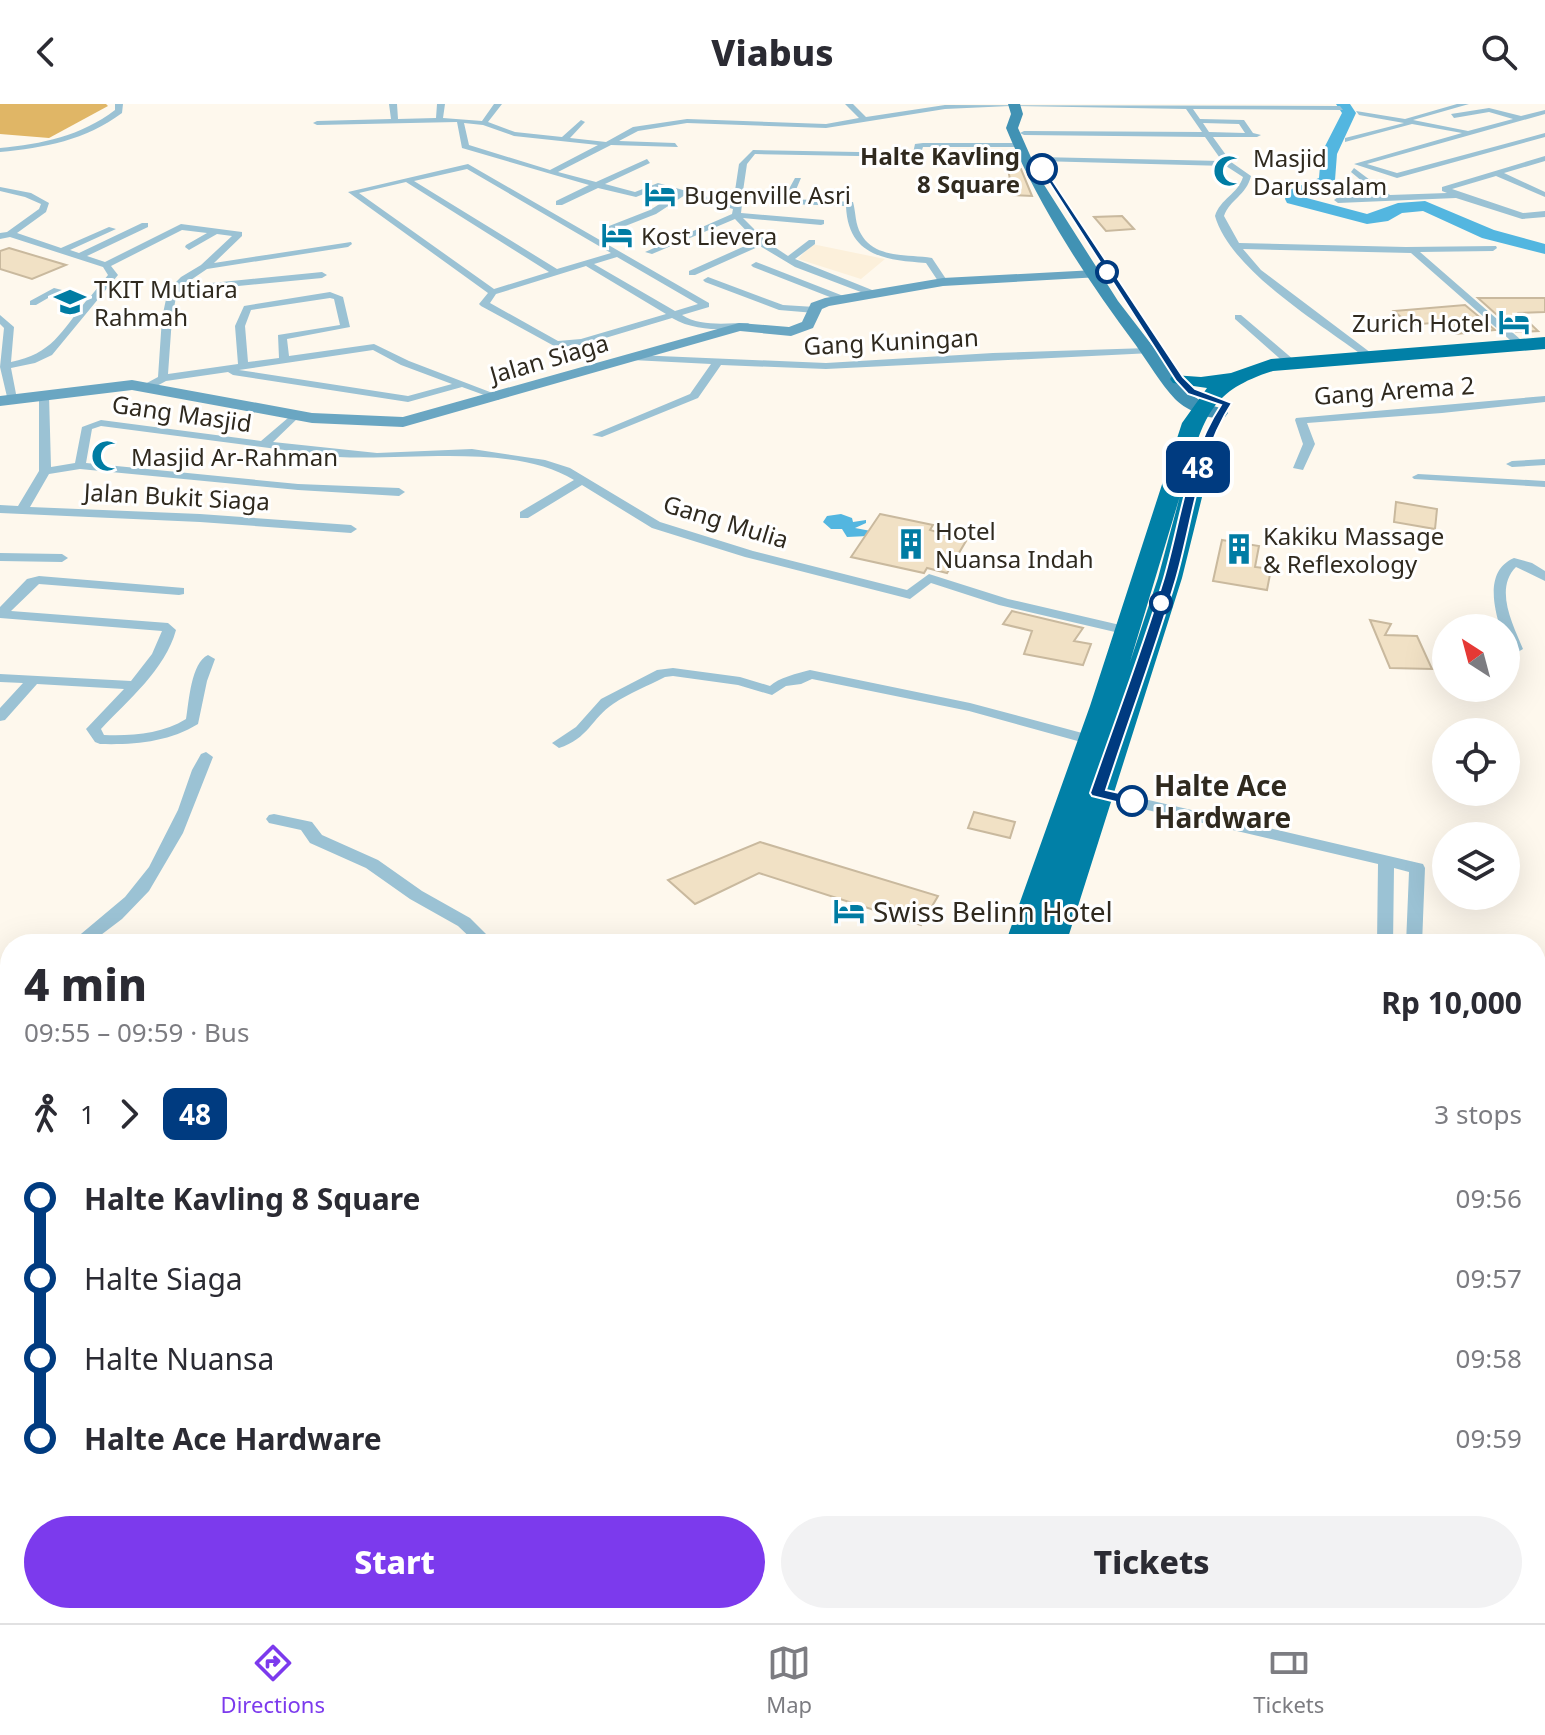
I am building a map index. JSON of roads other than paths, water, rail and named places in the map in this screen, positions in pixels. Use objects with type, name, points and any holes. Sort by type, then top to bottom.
[{"type":"highway","points":[[1180,379],[1201,383],[1231,379],[1290,362],[1545,343]]},
{"type":"highway","points":[[1046,925],[1097,793],[1170,578],[1213,406],[1257,379],[1294,370],[1545,352]]},
{"type":"highway","points":[[1046,925],[1092,740],[1128,631],[1213,406],[1231,379]]},
{"type":"main road","points":[[1014,117],[1044,174],[1101,264],[1180,379],[1192,392],[1213,406]]},
{"type":"main road","points":[[1014,117],[1034,180],[1148,351],[1182,396],[1213,406]]},
{"type":"street","points":[[0,150],[44,144],[81,133],[111,119],[119,111],[119,104]]},
{"type":"street","points":[[393,104],[395,121]]},
{"type":"street","points":[[439,120],[441,104]]},
{"type":"street","points":[[484,123],[498,104]]},
{"type":"street","points":[[849,104],[865,120]]},
{"type":"street","points":[[1403,120],[1465,104]]},
{"type":"street","points":[[919,155],[918,147],[923,145],[1014,117],[1206,105],[1340,108]]},
{"type":"street","points":[[551,173],[636,129],[675,122],[811,126],[865,120],[927,106],[1207,135],[1254,135],[1241,122],[1197,121]]},
{"type":"street","points":[[1187,106],[1228,164],[1247,176],[1239,196],[1219,215],[1220,222],[1237,246],[1258,272],[1370,356]]},
{"type":"street","points":[[1454,116],[1489,110],[1521,118]]},
{"type":"street","points":[[1356,167],[1545,112]]},
{"type":"street","points":[[1359,113],[1469,132]]},
{"type":"street","points":[[317,123],[460,120],[484,123],[508,133],[563,140],[675,145]]},
{"type":"street","points":[[460,120],[465,146],[551,173],[636,195],[658,185],[736,211],[821,222]]},
{"type":"street","points":[[563,140],[581,122]]},
{"type":"street","points":[[1348,140],[1414,122]]},
{"type":"street","points":[[1356,167],[1396,177],[1545,135]]},
{"type":"street","points":[[1448,138],[1511,167]]},
{"type":"street","points":[[874,294],[788,260],[759,243],[736,211],[743,164],[753,152],[919,155]]},
{"type":"street","points":[[895,165],[908,163],[919,155]]},
{"type":"street","points":[[1545,158],[1445,189],[1522,216],[1545,214]]},
{"type":"street","points":[[1038,159],[1228,164]]},
{"type":"street","points":[[559,203],[647,161]]},
{"type":"street","points":[[493,292],[352,194],[468,166],[706,305],[582,342],[556,344],[486,306],[484,300],[493,292],[617,254]]},
{"type":"street","points":[[1356,167],[1389,199]]},
{"type":"street","points":[[1495,172],[1545,195]]},
{"type":"street","points":[[406,179],[557,273]]},
{"type":"street","points":[[787,201],[798,180]]},
{"type":"street","points":[[0,189],[34,197],[45,206],[5,235]]},
{"type":"street","points":[[607,230],[653,212],[683,193]]},
{"type":"street","points":[[738,193],[787,201],[846,203],[852,206],[851,221],[861,241],[890,258],[929,260],[943,282]]},
{"type":"street","points":[[1338,200],[1457,195]]},
{"type":"street","points":[[19,202],[34,197]]},
{"type":"street","points":[[0,198],[29,207],[31,217]]},
{"type":"street","points":[[649,252],[736,211]]},
{"type":"street","points":[[0,225],[19,226]]},
{"type":"street","points":[[78,257],[145,225]]},
{"type":"street","points":[[106,265],[176,228],[186,226],[239,234],[204,267],[173,290],[156,382],[243,365],[374,347],[405,363],[498,397]]},
{"type":"street","points":[[61,251],[112,229]]},
{"type":"street","points":[[189,247],[216,231]]},
{"type":"street","points":[[5,235],[106,265],[113,275],[48,353],[31,361],[5,366]]},
{"type":"street","points":[[788,260],[812,242]]},
{"type":"street","points":[[692,273],[759,243]]},
{"type":"street","points":[[204,267],[348,244]]},
{"type":"street","points":[[1237,246],[1493,248]]},
{"type":"street","points":[[1409,249],[1417,252],[1522,345]]},
{"type":"street","points":[[588,264],[694,324],[748,326]]},
{"type":"street","points":[[756,265],[843,299]]},
{"type":"street","name":"Jalan Siaga","points":[[6,400],[156,382],[295,415],[393,422],[420,419],[748,326],[795,331],[808,325],[820,304],[843,299],[943,282],[1095,274]]},
{"type":"street","points":[[173,290],[322,275]]},
{"type":"street","points":[[708,280],[788,310],[815,310]]},
{"type":"street","points":[[33,303],[54,291],[92,300]]},
{"type":"street","points":[[243,365],[240,326],[247,308],[330,295],[338,297],[345,327],[282,337],[284,360]]},
{"type":"street","points":[[0,310],[7,316],[3,320],[9,327],[6,400]]},
{"type":"street","points":[[1238,317],[1290,362]]},
{"type":"street","name":"Gang Kuningan","points":[[636,358],[826,366],[1009,355],[1148,351]]},
{"type":"street","points":[[598,435],[694,396],[718,362]]},
{"type":"street","points":[[220,369],[408,399],[463,384]]},
{"type":"street","points":[[22,510],[45,471],[44,395]]},
{"type":"street","points":[[393,422],[408,399]]},
{"type":"street","name":"Gang Arema 2","points":[[1299,468],[1309,444],[1300,420],[1545,399]]},
{"type":"street","points":[[262,446],[295,415]]},
{"type":"street","name":"Gang Masjid","points":[[80,466],[84,433],[87,427],[101,423],[262,446]]},
{"type":"street","name":"Gang Mulia","points":[[262,446],[377,456],[472,452],[545,463],[566,470],[656,525],[858,584],[910,595],[929,578],[1004,602],[1128,631]]},
{"type":"street","points":[[1531,484],[1512,464],[1545,462]]},
{"type":"street","points":[[45,471],[80,466],[298,487],[399,492]]},
{"type":"street","points":[[1418,477],[1545,484]]},
{"type":"street","points":[[524,515],[581,481]]},
{"type":"street","name":"Jalan Bukit Siaga","points":[[0,509],[351,529]]},
{"type":"street","points":[[0,557],[62,558]]},
{"type":"street","points":[[1503,614],[1498,588],[1502,574],[1514,562],[1528,566],[1545,577]]},
{"type":"street","points":[[0,614],[32,582],[39,580],[179,591]]},
{"type":"street","points":[[0,614],[163,626],[169,630],[165,645],[150,668],[93,729],[95,735],[111,739],[178,730],[193,721],[200,681],[208,659]]},
{"type":"street","points":[[559,743],[581,730],[606,702],[650,677],[673,672],[740,681],[772,691],[782,682],[796,681],[810,674],[970,707],[1092,740]]},
{"type":"street","points":[[0,678],[133,685]]},
{"type":"street","points":[[0,717],[32,682]]},
{"type":"street","points":[[91,934],[125,909],[150,881],[183,818],[206,757]]},
{"type":"street","points":[[1097,793],[1417,868],[1414,934]]},
{"type":"street","points":[[274,819],[306,826],[316,839],[372,864],[416,895],[464,922],[477,934]]},
{"type":"street","points":[[1385,934],[1386,861]]},
{"type":"water","points":[[841,514],[852,518],[853,522],[866,520],[866,523],[855,528],[871,531],[868,536],[847,537],[842,529],[831,529],[823,522],[827,516]]},
{"type":"waterway","points":[[1343,104],[1349,113],[1329,154],[1327,180],[1293,195],[1293,199],[1367,219],[1382,217],[1398,208],[1425,206],[1488,234],[1545,249]]},
{"type":"place","name":"Halte Kavling 8 Square","points":[[1042,169]]},
{"type":"place","name":"Masjid Darussalam","points":[[1229,171]]},
{"type":"place","name":"Bugenville Asri","points":[[660,194]]},
{"type":"place","name":"Kost Lievera","points":[[617,235]]},
{"type":"place","name":"TKIT Mutiara Rahmah","points":[[70,302]]},
{"type":"place","name":"Zurich Hotel","points":[[1514,322]]},
{"type":"place","name":"Masjid Ar-Rahman","points":[[107,456]]},
{"type":"place","name":"Hotel Nuansa Indah","points":[[911,544]]},
{"type":"place","name":"Kakiku Massage & Reflexology","points":[[1239,549]]},
{"type":"place","name":"Halte Ace Hardware","points":[[1132,801]]},
{"type":"place","name":"Swiss Belinn Hotel","points":[[849,911]]}]
